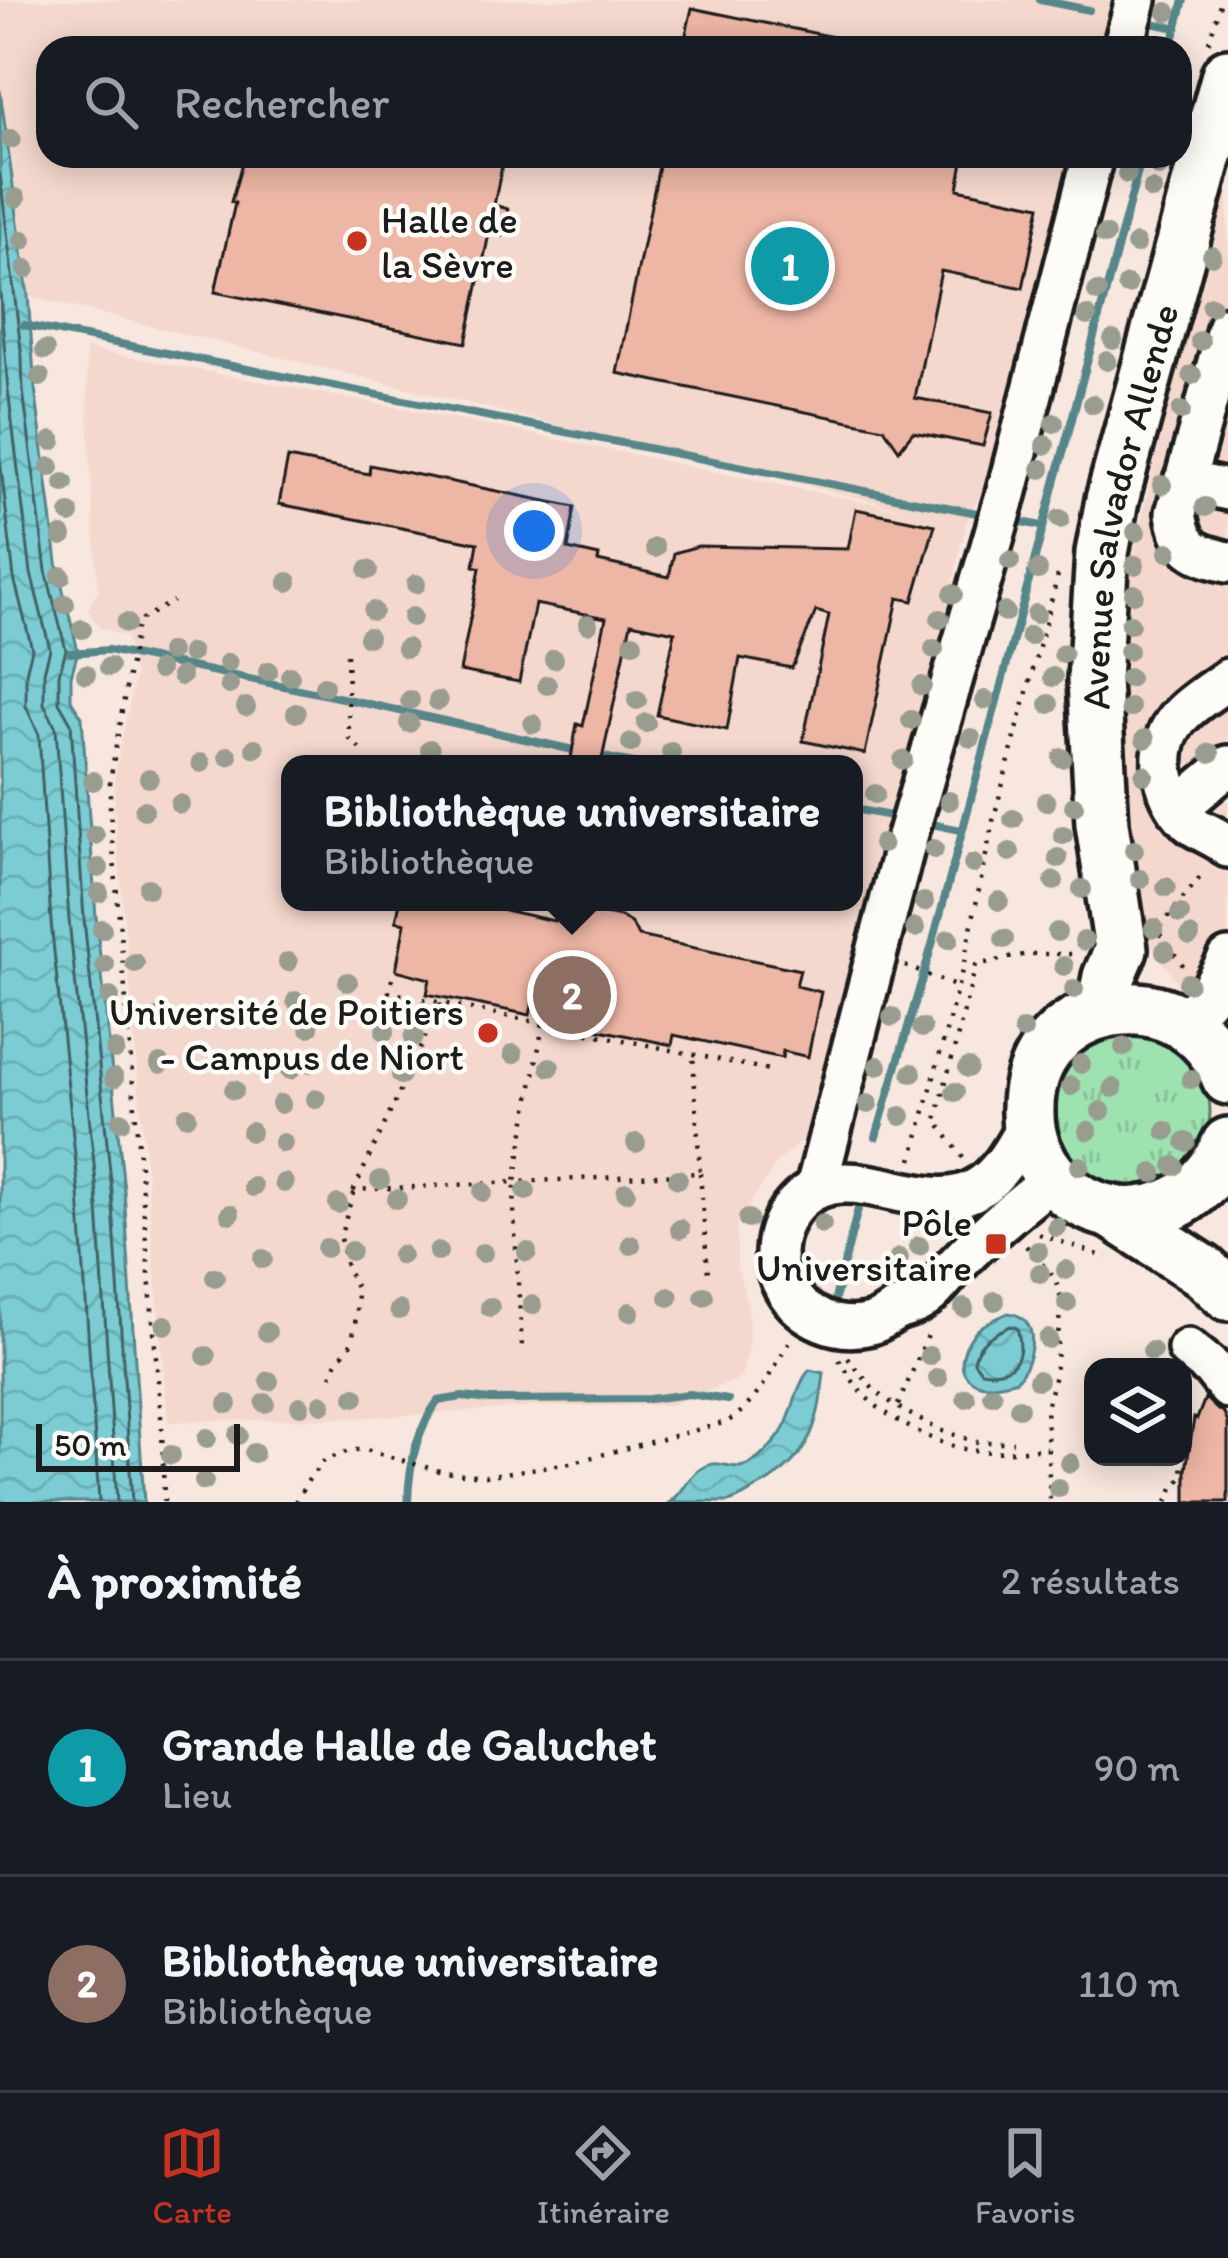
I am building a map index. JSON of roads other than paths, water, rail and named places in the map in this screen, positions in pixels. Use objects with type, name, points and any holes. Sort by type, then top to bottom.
[{"type":"main road","name":"Avenue Salvador Allende","points":[[1093,1014],[1105,997],[1121,949],[1097,758],[1095,644],[1102,553],[1112,500],[1228,75]]},
{"type":"main road","name":"Avenue Salvador Allende","points":[[1121,949],[1137,963],[1142,979],[1207,1044]]},
{"type":"main road","points":[[1207,1044],[1132,1007],[1093,1014],[1075,1023],[1047,1050],[1030,1085],[1028,1124],[1040,1161],[1070,1199],[1203,1271],[1228,1294]]},
{"type":"main road","points":[[1070,1199],[1129,1214],[1166,1207],[1226,1166]]},
{"type":"street","points":[[1126,36],[1136,0]]},
{"type":"street","points":[[816,1188],[1090,168]]},
{"type":"street","points":[[1227,332],[1217,407],[1184,481],[1176,513],[1185,544],[1200,556],[1228,562]]},
{"type":"street","points":[[1184,481],[1228,490]]},
{"type":"street","points":[[1220,855],[1223,841],[1190,823],[1169,795],[1164,777],[1165,743],[1182,714],[1228,679]]},
{"type":"street","points":[[1178,808],[1228,766]]},
{"type":"street","points":[[1207,1044],[1207,997],[1228,959]]},
{"type":"street","points":[[1028,1124],[995,1174],[969,1193],[931,1196],[840,1183],[816,1188],[787,1214],[776,1250],[777,1271],[794,1301],[820,1321],[846,1326],[876,1323],[895,1311],[978,1217],[1006,1198],[1070,1199]]},
{"type":"street","points":[[1188,1349],[1214,1369],[1228,1388]]},
{"type":"water","points":[[0,90],[58,570],[78,651],[71,700],[82,717],[96,917],[124,1190],[144,1502],[0,1502]]},
{"type":"water","points":[[1008,1313],[1019,1316],[1030,1331],[1027,1362],[1017,1380],[977,1383],[964,1372],[966,1347],[981,1327]]},
{"type":"water","points":[[809,1370],[824,1373],[819,1409],[809,1439],[791,1464],[732,1501],[670,1502],[707,1465],[745,1466],[765,1452],[783,1431]]},
{"type":"waterway","points":[[1040,0],[1089,10]]},
{"type":"waterway","points":[[1174,36],[1184,0]]},
{"type":"waterway","points":[[1151,23],[1177,28]]},
{"type":"waterway","points":[[876,1137],[932,945],[1139,168]]},
{"type":"waterway","points":[[24,325],[987,515]]},
{"type":"waterway","points":[[1013,520],[1041,526]]},
{"type":"waterway","points":[[70,653],[108,650],[578,751]]},
{"type":"waterway","points":[[863,811],[901,818]]},
{"type":"waterway","points":[[922,822],[961,830]]},
{"type":"waterway","points":[[835,1299],[858,1209]]},
{"type":"waterway","points":[[408,1502],[415,1449],[438,1401],[462,1397],[649,1399],[689,1394],[728,1400]]},
{"type":"place","name":"Halle de la Sèvre","points":[[357,241]]},
{"type":"place","name":"Grande Halle de Galuchet","points":[[790,266]]},
{"type":"place","name":"Bibliothèque universitaire","points":[[572,995]]},
{"type":"place","name":"Université de Poitiers - Campus de Niort","points":[[488,1033]]},
{"type":"place","name":"Pôle Universitaire","points":[[996,1244]]}]
